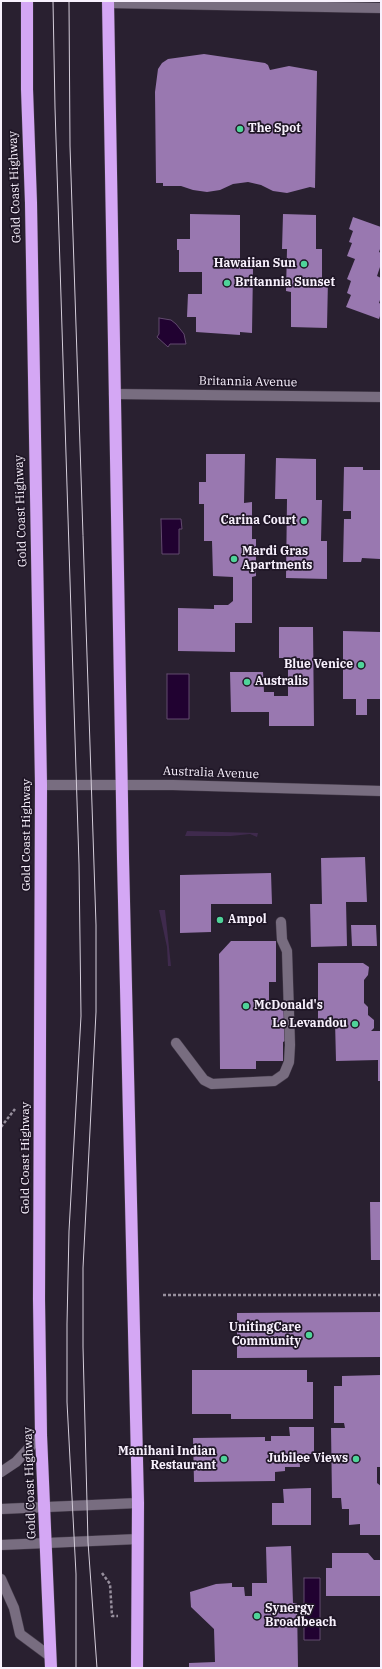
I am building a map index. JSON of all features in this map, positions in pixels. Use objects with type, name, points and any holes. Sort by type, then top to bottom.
[{"type":"highway","name":"Gold Coast Highway","points":[[27,1],[26,89],[30,203],[41,785],[39,1299],[41,1435],[51,1663]]},
{"type":"highway","points":[[108,2],[114,394],[123,785],[123,858],[138,1503],[137,1668]]},
{"type":"street","points":[[108,2],[381,8]]},
{"type":"street","name":"Britannia Avenue","points":[[114,394],[381,397]]},
{"type":"street","name":"Australia Avenue","points":[[41,785],[123,785],[381,791]]},
{"type":"street","points":[[176,1043],[204,1080],[212,1084],[274,1081],[284,1074],[289,1062],[290,1045],[287,951],[282,940],[281,922]]},
{"type":"street","points":[[1,1472],[16,1462],[41,1435]]},
{"type":"street","points":[[1,1509],[138,1503]]},
{"type":"street","points":[[1,1545],[138,1539]]},
{"type":"street","points":[[1,1579],[14,1608],[20,1634],[51,1663]]},
{"type":"path","points":[[1,1127],[15,1109]]},
{"type":"path","points":[[162,1295],[381,1295]]},
{"type":"path","points":[[102,1573],[110,1584],[112,1616],[123,1616]]},
{"type":"shaded area","points":[[159,318],[171,320],[176,324],[184,334],[186,344],[170,344],[168,347],[157,337],[159,334]]},
{"type":"shaded area","points":[[161,519],[181,519],[182,529],[179,529],[179,554],[162,554]]},
{"type":"shaded area","points":[[167,674],[189,674],[189,719],[167,719]]},
{"type":"shaded area","points":[[187,831],[258,833],[257,837],[250,834],[231,836],[185,836]]},
{"type":"shaded area","points":[[159,910],[165,910],[171,966],[168,966],[167,947]]},
{"type":"shaded area","points":[[304,1578],[320,1578],[320,1640],[304,1640]]},
{"type":"building","name":"The Spot","points":[[204,54],[265,63],[268,65],[270,70],[289,66],[317,71],[315,188],[310,187],[287,193],[273,191],[261,185],[248,182],[233,184],[220,190],[207,192],[181,186],[163,186],[163,183],[156,183],[155,92],[158,69],[162,63],[168,59]]},
{"type":"building","name":"Britannia Sunset","points":[[190,214],[240,215],[240,269],[253,269],[252,333],[240,332],[240,335],[196,332],[196,317],[187,317],[188,294],[202,294],[202,272],[179,272],[179,250],[177,250],[177,239],[190,239]]},
{"type":"building","name":"Hawaiian Sun","points":[[283,214],[316,215],[316,249],[322,249],[322,279],[328,279],[327,328],[291,327],[291,292],[286,291],[287,249],[282,249]]},
{"type":"building","points":[[353,217],[381,227],[381,246],[379,252],[381,253],[381,264],[377,276],[381,278],[381,297],[379,303],[381,304],[381,313],[379,319],[346,307],[351,295],[347,293],[351,281],[347,279],[355,259],[347,256],[352,243],[349,242],[353,231],[349,229]]},
{"type":"building","name":"Mardi Gras Apartments","points":[[206,454],[245,454],[244,503],[252,502],[252,539],[256,539],[256,576],[252,577],[252,623],[235,623],[235,652],[178,651],[178,608],[214,609],[214,605],[228,605],[233,601],[233,577],[213,576],[212,541],[204,541],[204,504],[199,504],[199,482],[206,482]]},
{"type":"building","name":"Carina Court","points":[[276,458],[316,459],[316,500],[322,500],[321,541],[327,541],[327,579],[286,578],[287,499],[275,499]]},
{"type":"building","points":[[344,467],[363,467],[363,470],[381,470],[380,559],[362,558],[361,562],[343,562],[344,519],[351,519],[351,511],[343,511]]},
{"type":"building","name":"Australis","points":[[279,627],[313,627],[314,726],[269,726],[269,712],[231,712],[230,672],[263,672],[264,692],[274,692],[274,696],[288,696],[288,669],[300,669],[300,658],[279,658]]},
{"type":"building","name":"Blue Venice","points":[[343,631],[380,632],[380,699],[367,699],[367,715],[356,715],[356,699],[343,699]]},
{"type":"building","points":[[365,857],[367,902],[346,902],[347,946],[311,947],[310,904],[322,904],[321,858]]},
{"type":"building","points":[[271,873],[272,904],[211,904],[211,932],[180,933],[180,875]]},
{"type":"building","points":[[351,925],[376,925],[377,946],[352,946]]},
{"type":"building","points":[[231,941],[276,941],[276,982],[269,982],[269,1007],[285,1007],[285,1041],[283,1042],[283,1061],[256,1061],[256,1069],[220,1069],[219,954]]},
{"type":"building","name":"Le Levandou","points":[[318,963],[363,963],[369,967],[368,975],[364,980],[364,1003],[368,1007],[368,1015],[374,1020],[374,1028],[371,1031],[381,1031],[381,1081],[378,1081],[378,1060],[336,1061],[335,1021],[318,1021]]},
{"type":"building","points":[[370,1202],[381,1202],[381,1260],[371,1260]]},
{"type":"building","name":"UnitingCare Community","points":[[381,1312],[381,1357],[237,1358],[237,1313]]},
{"type":"building","points":[[192,1370],[307,1370],[307,1382],[313,1382],[313,1419],[231,1419],[231,1414],[192,1414]]},
{"type":"building","name":"Jubilee Views","points":[[381,1375],[381,1467],[377,1467],[377,1483],[381,1486],[381,1535],[360,1535],[360,1524],[349,1525],[349,1509],[342,1509],[341,1498],[332,1498],[331,1428],[345,1428],[344,1423],[334,1423],[334,1386],[342,1386],[342,1376]]},
{"type":"building","points":[[289,1427],[314,1427],[314,1454],[299,1454],[300,1467],[285,1467],[285,1471],[275,1472],[275,1481],[194,1482],[193,1438],[265,1437],[265,1441],[271,1441],[271,1436],[290,1436]]},
{"type":"building","points":[[311,1488],[311,1525],[272,1525],[272,1503],[284,1503],[283,1489]]},
{"type":"building","name":"Synergy Broadbeach","points":[[291,1546],[293,1603],[297,1603],[298,1668],[189,1668],[189,1663],[215,1662],[214,1629],[191,1607],[190,1592],[216,1584],[232,1583],[232,1587],[244,1587],[245,1596],[252,1596],[252,1583],[267,1583],[266,1547]]},
{"type":"building","points":[[332,1553],[368,1553],[374,1560],[381,1560],[381,1596],[326,1596],[326,1568],[332,1568]]},
{"type":"tram line","points":[[53,1],[55,108],[79,864],[81,1016],[69,1231],[67,1324],[67,1402],[76,1574],[76,1668]]},
{"type":"tram line","points":[[69,1],[70,146],[96,925],[96,1012],[83,1268],[83,1347],[88,1542],[97,1668]]},
{"type":"place","name":"The Spot","points":[[240,129]]},
{"type":"place","name":"Hawaiian Sun","points":[[304,264]]},
{"type":"place","name":"Britannia Sunset","points":[[227,283]]},
{"type":"place","name":"Carina Court","points":[[304,521]]},
{"type":"place","name":"Mardi Gras Apartments","points":[[234,559]]},
{"type":"place","name":"Blue Venice","points":[[361,665]]},
{"type":"place","name":"Australis","points":[[247,682]]},
{"type":"place","name":"Ampol","points":[[220,920]]},
{"type":"place","name":"McDonald's","points":[[246,1006]]},
{"type":"place","name":"Le Levandou","points":[[355,1024]]},
{"type":"place","name":"UnitingCare Community","points":[[309,1335]]},
{"type":"place","name":"Manihani Indian Restaurant","points":[[224,1459]]},
{"type":"place","name":"Jubilee Views","points":[[356,1459]]},
{"type":"place","name":"Synergy Broadbeach","points":[[257,1616]]}]
